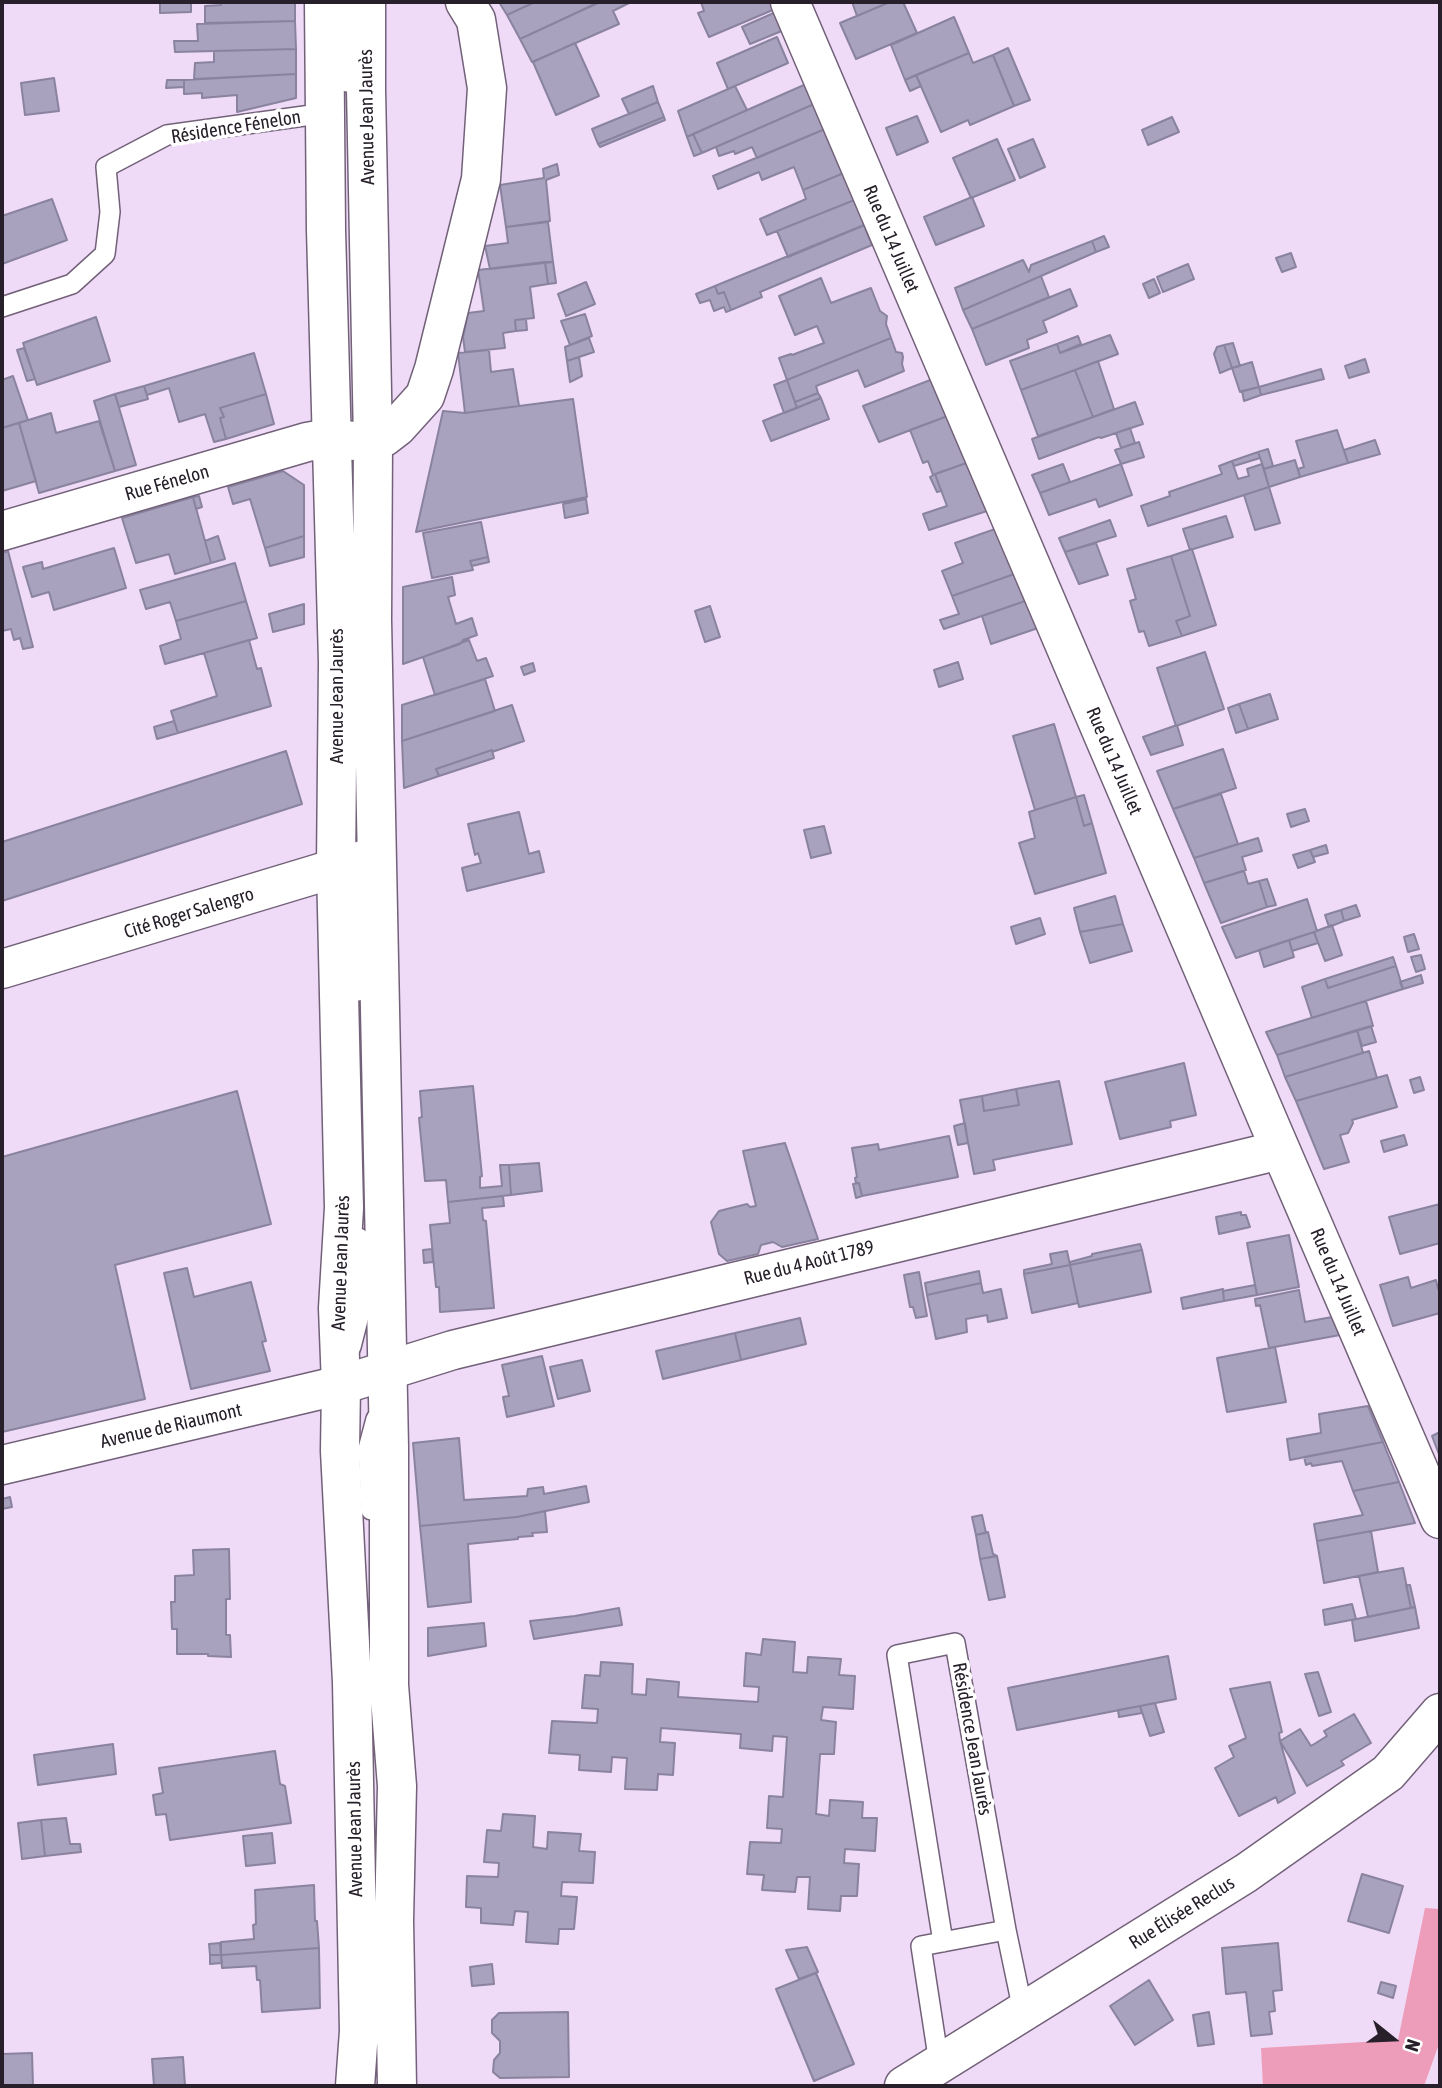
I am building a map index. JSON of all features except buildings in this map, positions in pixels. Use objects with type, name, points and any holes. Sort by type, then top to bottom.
[{"type":"street","name":"Avenue Jean Jaurès","points":[[324,2],[326,230],[338,662],[357,861],[388,1371],[389,1685],[397,1786],[394,1921],[377,2082]]},
{"type":"street","name":"Avenue Jean Jaurès","points":[[366,2],[373,442],[372,620],[357,861],[338,1308],[340,1451],[352,1682],[359,2031],[377,2082]]},
{"type":"street","points":[[332,439],[373,442],[397,427],[425,397],[434,369],[481,179],[487,88],[475,20],[465,2]]},
{"type":"street","name":"Rue du 14 Juillet","points":[[790,2],[1440,1519]]},
{"type":"street","name":"Rue Fénelon","points":[[2,531],[307,442],[332,439]]},
{"type":"street","name":"Cité Roger Salengro","points":[[2,969],[357,861]]},
{"type":"street","name":"Rue du 4 Août 1789","points":[[341,1385],[453,1349],[1280,1150]]},
{"type":"street","name":"Avenue de Riaumont","points":[[2,1465],[341,1385]]},
{"type":"street","name":"Rue Élisée Reclus","points":[[904,2086],[1247,1873],[1388,1773],[1440,1713]]},
{"type":"lane","points":[[345,2],[348,100],[368,153]]},
{"type":"lane","name":"Résidence Fénelon","points":[[2,307],[72,284],[104,254],[110,212],[106,167],[167,135],[326,113]]},
{"type":"lane","name":"Résidence Jean Jaurès","points":[[943,1942],[897,1655],[954,1643],[1023,2011]]},
{"type":"lane","points":[[939,2063],[921,1945],[1006,1930]]},
{"type":"shaded area","points":[[1425,1908],[1440,1909],[1440,2041],[1424,2086],[1263,2086],[1261,2048],[1398,2040]]}]
